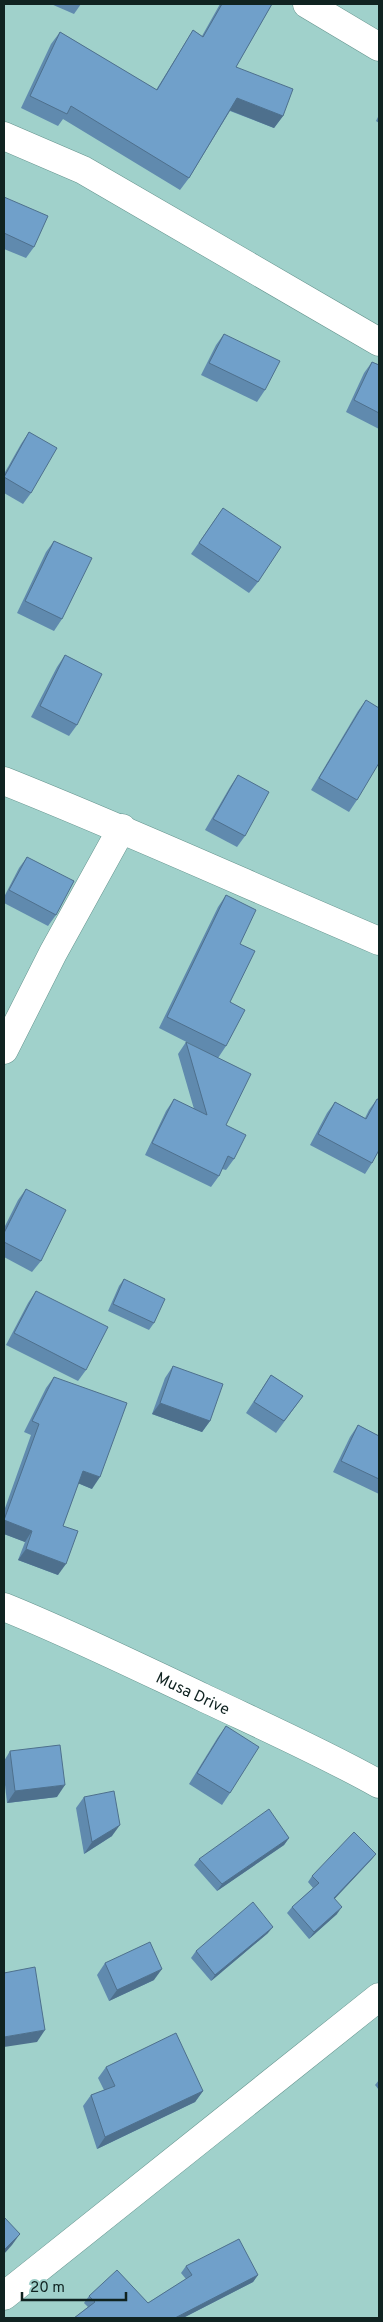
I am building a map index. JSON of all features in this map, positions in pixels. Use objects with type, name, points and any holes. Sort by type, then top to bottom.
[{"type":"street","points":[[307,4],[379,46]]},
{"type":"street","points":[[4,136],[83,170],[379,342]]},
{"type":"street","points":[[4,780],[122,828],[379,941]]},
{"type":"street","points":[[4,1050],[53,953],[122,828]]},
{"type":"street","name":"Musa Drive","points":[[4,1607],[54,1627],[216,1703],[348,1766],[379,1784]]},
{"type":"street","points":[[4,2296],[379,1996]]},
{"type":"building","points":[[222,4],[272,4],[236,67],[293,89],[283,116],[237,98],[189,178],[71,106],[67,114],[30,96],[60,32],[157,90],[193,30],[203,37]]},
{"type":"building","points":[[4,197],[48,216],[34,247],[4,233]]},
{"type":"building","points":[[224,334],[280,361],[265,390],[209,363]]},
{"type":"building","points":[[372,362],[379,365],[379,413],[354,400]]},
{"type":"building","points":[[29,432],[57,448],[31,493],[4,477]]},
{"type":"building","points":[[223,508],[281,547],[258,582],[199,543]]},
{"type":"building","points":[[54,541],[92,558],[62,619],[25,601]]},
{"type":"building","points":[[65,655],[102,674],[77,725],[40,706]]},
{"type":"building","points":[[366,700],[379,708],[379,763],[357,800],[319,778]]},
{"type":"building","points":[[238,775],[269,792],[245,836],[213,819]]},
{"type":"building","points":[[27,857],[74,881],[56,915],[9,890]]},
{"type":"building","points":[[226,895],[256,910],[240,944],[255,951],[230,1002],[245,1010],[226,1046],[167,1017]]},
{"type":"building","points":[[186,1042],[251,1074],[226,1125],[246,1135],[234,1159],[228,1156],[219,1176],[152,1143],[174,1099],[207,1115]]},
{"type":"building","points":[[377,1099],[379,1100],[379,1150],[372,1163],[318,1134],[335,1102],[366,1119]]},
{"type":"building","points":[[26,1189],[66,1210],[41,1261],[4,1242],[4,1233]]},
{"type":"building","points":[[124,1279],[165,1299],[154,1323],[113,1304]]},
{"type":"building","points":[[36,1291],[108,1327],[86,1370],[14,1333]]},
{"type":"building","points":[[173,1366],[223,1384],[210,1421],[160,1403]]},
{"type":"building","points":[[271,1375],[303,1396],[284,1421],[254,1402]]},
{"type":"building","points":[[54,1377],[127,1403],[100,1477],[83,1471],[63,1526],[78,1531],[66,1564],[26,1549],[32,1531],[4,1520],[39,1424],[32,1421]]},
{"type":"building","points":[[358,1425],[379,1436],[379,1479],[341,1461]]},
{"type":"building","points":[[226,1726],[259,1747],[230,1793],[197,1773]]},
{"type":"building","points":[[60,1745],[65,1785],[15,1791],[10,1751]]},
{"type":"building","points":[[114,1791],[120,1825],[92,1842],[84,1797]]},
{"type":"building","points":[[269,1809],[289,1838],[222,1884],[199,1859]]},
{"type":"building","points":[[354,1832],[376,1854],[334,1898],[342,1907],[314,1932],[292,1907],[319,1883],[312,1876]]},
{"type":"building","points":[[253,1902],[273,1927],[215,1975],[196,1951]]},
{"type":"building","points":[[150,1942],[162,1969],[117,1990],[105,1963]]},
{"type":"building","points":[[35,1967],[45,2030],[4,2037],[4,1973]]},
{"type":"building","points":[[176,2033],[203,2091],[105,2137],[91,2095],[115,2086],[106,2067]]},
{"type":"building","points":[[4,2217],[20,2234],[4,2250]]},
{"type":"building","points":[[239,2239],[258,2275],[175,2318],[74,2318],[95,2302],[89,2296],[117,2270],[148,2303],[192,2275],[186,2266]]}]
